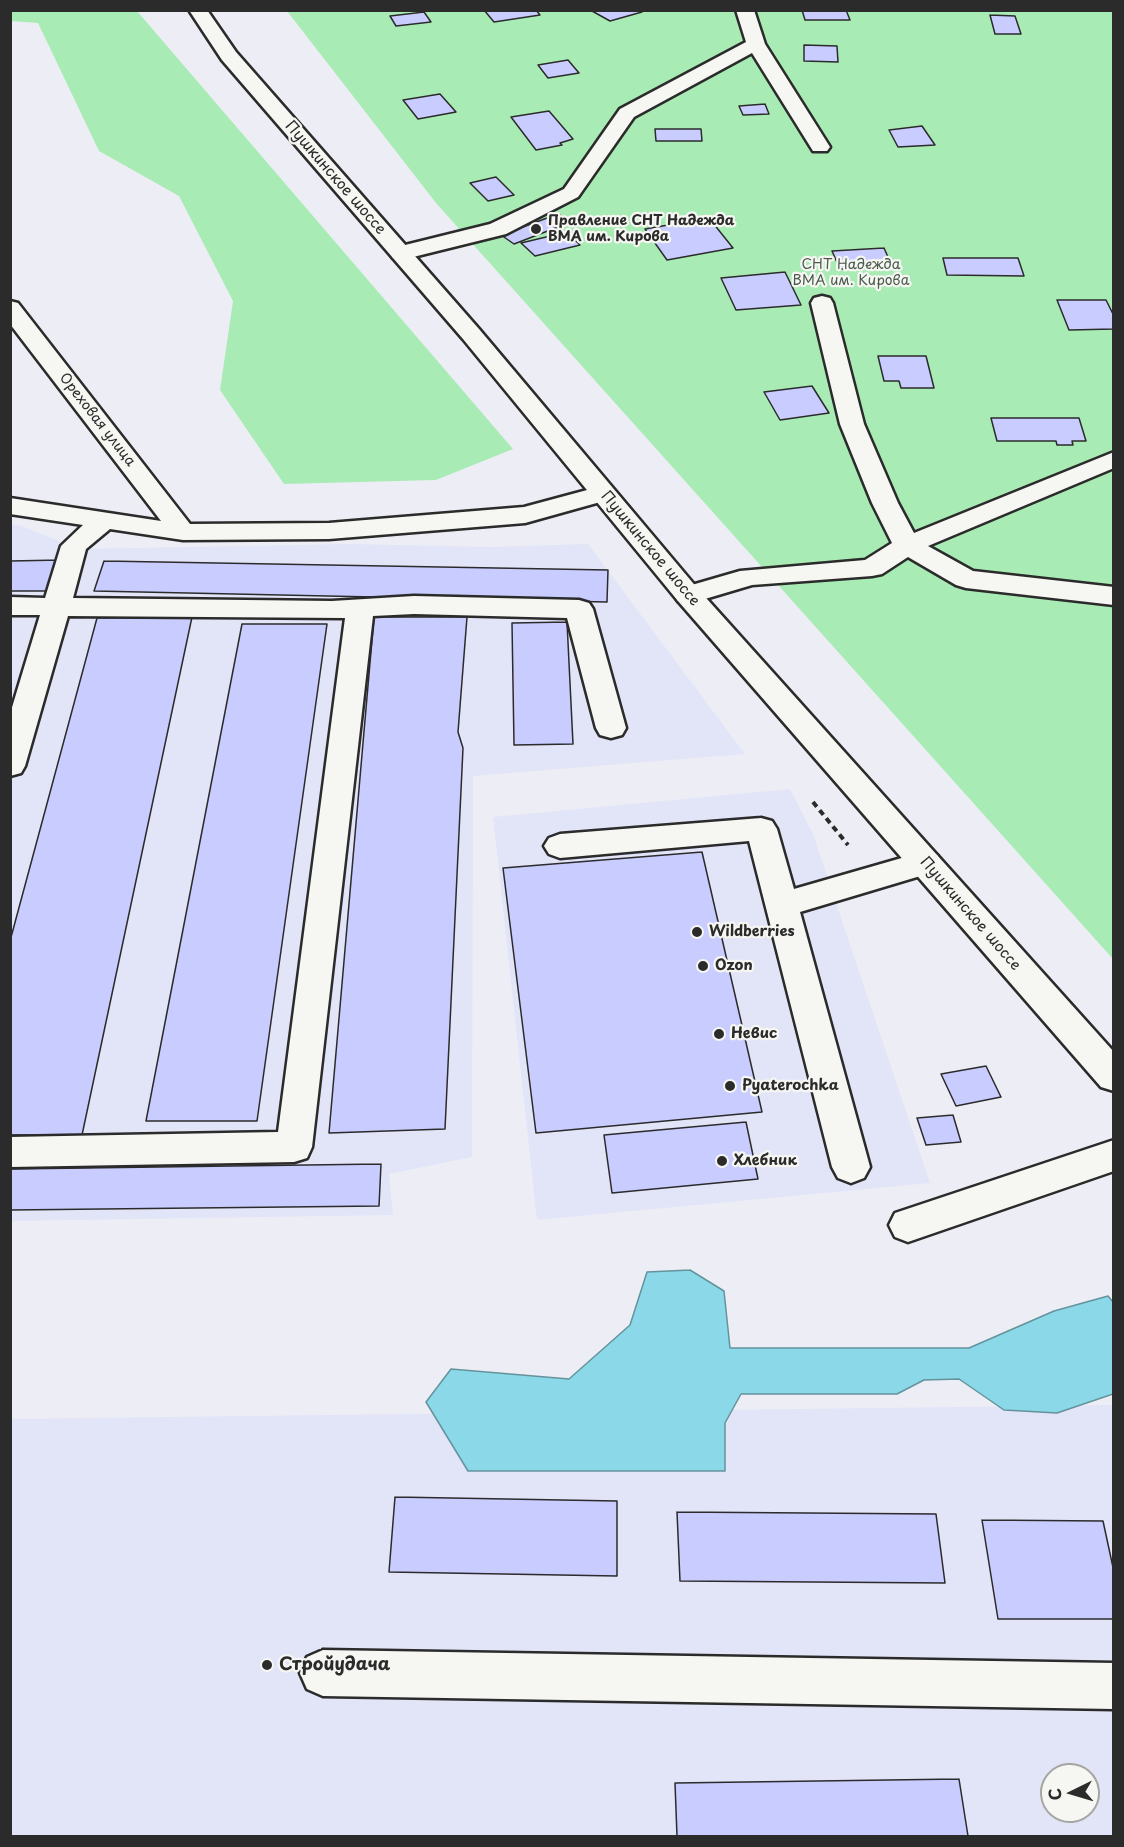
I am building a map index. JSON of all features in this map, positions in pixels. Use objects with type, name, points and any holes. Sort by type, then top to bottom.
[{"type":"street","name":"Пушкинское шоссе","points":[[198,10],[229,56],[471,334],[688,595],[1113,1077]]},
{"type":"street","points":[[745,10],[756,44],[820,147]]},
{"type":"street","points":[[401,253],[498,229],[571,193],[627,113],[756,44]]},
{"type":"street","points":[[822,303],[852,424],[885,503],[907,545],[966,579],[1113,596]]},
{"type":"street","name":"Ореховая улица","points":[[10,308],[183,532]]},
{"type":"street","points":[[688,595],[750,577],[872,568],[907,545],[1113,459]]},
{"type":"street","points":[[10,506],[183,532],[329,531],[525,515],[602,494]]},
{"type":"street","points":[[10,766],[74,546],[104,521]]},
{"type":"street","points":[[10,606],[360,608],[414,605],[579,609],[611,728]]},
{"type":"street","points":[[10,1152],[294,1147],[360,608]]},
{"type":"street","points":[[560,846],[761,829],[851,1167]]},
{"type":"street","points":[[782,905],[926,863]]},
{"type":"street","points":[[908,1225],[1113,1155]]},
{"type":"street","points":[[322,1673],[1113,1686]]},
{"type":"shaded area","points":[[10,524],[22,526],[79,549],[350,544],[491,547],[588,544],[745,754],[473,776],[472,1157],[389,1174],[393,1215],[11,1221]]},
{"type":"shaded area","points":[[790,789],[813,834],[930,1183],[537,1220],[493,817]]},
{"type":"shaded area","points":[[1113,1405],[1113,1836],[11,1836],[10,1419]]},
{"type":"green space","points":[[10,11],[137,11],[513,449],[436,480],[284,484],[220,390],[233,301],[179,196],[99,151],[38,23],[11,21]]},
{"type":"green space","name":"СНТ Надежда ВМА им. Кирова","points":[[287,11],[1113,11],[1113,959],[436,203]]},
{"type":"water","points":[[690,1270],[724,1291],[730,1348],[969,1348],[1054,1311],[1108,1296],[1113,1302],[1113,1394],[1057,1413],[1004,1410],[959,1379],[924,1380],[897,1394],[741,1394],[725,1423],[725,1471],[468,1471],[426,1402],[451,1369],[569,1379],[630,1325],[647,1272]]},
{"type":"building","points":[[484,10],[536,10],[540,15],[494,22]]},
{"type":"building","points":[[639,10],[642,12],[610,21],[592,11]]},
{"type":"building","points":[[802,10],[846,10],[850,20],[805,20]]},
{"type":"building","points":[[424,12],[431,22],[396,26],[390,16]]},
{"type":"building","points":[[990,15],[1015,16],[1021,34],[995,34]]},
{"type":"building","points":[[804,45],[837,46],[838,62],[804,61]]},
{"type":"building","points":[[568,60],[579,73],[548,78],[538,65]]},
{"type":"building","points":[[440,94],[456,112],[418,119],[403,100]]},
{"type":"building","points":[[765,104],[769,114],[743,115],[739,106]]},
{"type":"building","points":[[549,111],[573,139],[560,143],[562,145],[536,150],[511,117]]},
{"type":"building","points":[[922,126],[935,145],[898,147],[889,130]]},
{"type":"building","points":[[655,129],[701,129],[702,141],[656,141]]},
{"type":"building","points":[[496,177],[514,195],[488,201],[470,183]]},
{"type":"building","name":"Правление СНТ Надежда ВМА им. Кирова","points":[[558,214],[571,222],[514,244],[501,235]]},
{"type":"building","points":[[709,218],[733,248],[667,260],[645,229]]},
{"type":"building","points":[[567,232],[580,245],[535,256],[521,243]]},
{"type":"building","points":[[884,248],[892,266],[840,269],[832,251]]},
{"type":"building","points":[[943,258],[1018,258],[1024,276],[947,275]]},
{"type":"building","points":[[785,272],[801,305],[736,310],[721,278]]},
{"type":"building","points":[[1057,300],[1106,300],[1114,316],[1114,329],[1069,330]]},
{"type":"building","points":[[878,356],[926,356],[934,388],[901,388],[899,381],[884,381]]},
{"type":"building","points":[[812,386],[829,413],[780,420],[764,392]]},
{"type":"building","points":[[991,418],[1079,418],[1086,441],[1072,441],[1073,445],[1057,445],[1056,441],[997,441]]},
{"type":"building","points":[[61,560],[55,591],[10,591],[10,561]]},
{"type":"building","points":[[104,561],[608,570],[607,602],[94,591]]},
{"type":"building","points":[[192,617],[82,1135],[10,1135],[10,941],[97,618]]},
{"type":"building","points":[[374,617],[467,617],[458,732],[463,748],[445,1129],[329,1133]]},
{"type":"building","points":[[567,622],[573,744],[514,745],[512,623]]},
{"type":"building","points":[[242,624],[327,624],[257,1121],[146,1121]]},
{"type":"building","points":[[702,852],[762,1112],[536,1133],[503,868]]},
{"type":"building","points":[[986,1066],[1001,1097],[956,1106],[941,1074]]},
{"type":"building","points":[[953,1115],[961,1142],[926,1145],[917,1118]]},
{"type":"building","points":[[746,1122],[758,1179],[612,1193],[604,1135]]},
{"type":"building","points":[[381,1164],[379,1206],[10,1210],[10,1169]]},
{"type":"building","points":[[395,1497],[617,1501],[617,1576],[389,1572]]},
{"type":"building","points":[[677,1512],[936,1514],[945,1583],[680,1581]]},
{"type":"building","points":[[982,1520],[1103,1521],[1114,1572],[1114,1619],[998,1619]]},
{"type":"building","points":[[959,1779],[968,1836],[677,1836],[675,1783]]},
{"type":"place","name":"Правление СНТ Надежда ВМА им. Кирова","points":[[536,229]]},
{"type":"place","name":"Wildberries","points":[[697,932]]},
{"type":"place","name":"Ozon","points":[[703,966]]},
{"type":"place","name":"Невис","points":[[719,1034]]},
{"type":"place","name":"Pyaterochka","points":[[730,1086]]},
{"type":"place","name":"Хлебник","points":[[722,1161]]},
{"type":"place","name":"Стройудача","points":[[267,1665]]}]
